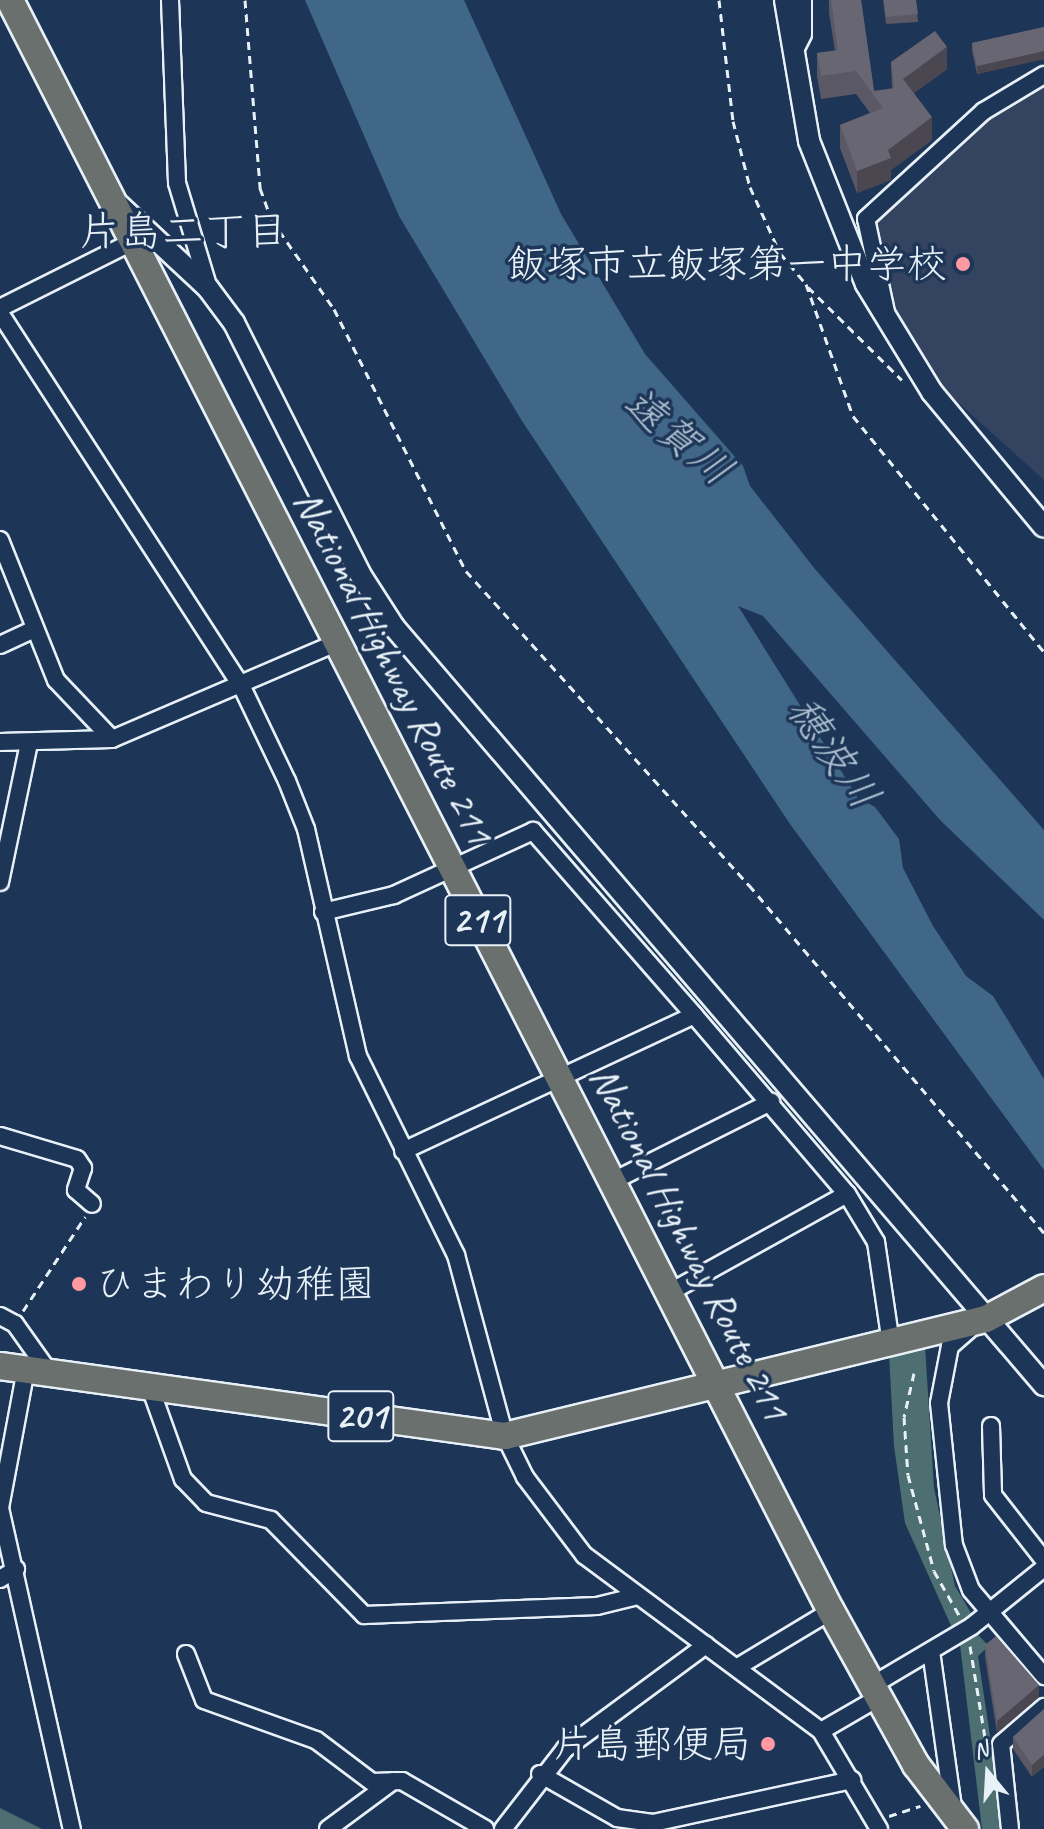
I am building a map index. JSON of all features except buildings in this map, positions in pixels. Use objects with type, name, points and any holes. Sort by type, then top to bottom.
[{"type":"highway","name":"National Highway Route 211","points":[[11,4],[831,1611],[874,1692],[958,1824]]},
{"type":"highway","name":"201","points":[[25,1369],[505,1436],[995,1316],[1044,1288]]},
{"type":"street","points":[[170,0],[177,183],[208,288]]},
{"type":"street","points":[[785,0],[809,141],[836,223],[888,322],[932,392],[1044,527]]},
{"type":"street","points":[[793,54],[803,34],[803,0]]},
{"type":"street","points":[[888,322],[866,219],[984,111],[1044,75]]},
{"type":"street","points":[[108,194],[208,288],[254,358],[360,574],[394,627],[995,1316],[1044,1385]]},
{"type":"street","points":[[132,242],[0,310],[241,685],[306,829],[358,1056],[456,1255],[505,1436],[549,1515],[638,1596],[706,1645],[741,1665],[821,1731],[877,1825]]},
{"type":"street","points":[[0,540],[32,630],[56,680],[112,739]]},
{"type":"street","points":[[0,645],[32,630]]},
{"type":"street","points":[[0,742],[112,739],[336,643]]},
{"type":"street","points":[[0,882],[29,743]]},
{"type":"street","points":[[323,912],[453,871],[533,831],[771,1102],[847,1194],[876,1242],[891,1343]]},
{"type":"street","points":[[403,1151],[562,1080],[694,1015]]},
{"type":"street","points":[[613,1181],[771,1102]]},
{"type":"street","points":[[0,1136],[77,1159],[83,1168],[76,1190],[92,1204]]},
{"type":"street","points":[[670,1292],[847,1194]]},
{"type":"street","points":[[995,1316],[950,1346],[939,1403],[959,1566],[989,1613],[1044,1676]]},
{"type":"street","points":[[7,1320],[25,1369],[0,1508],[72,1829]]},
{"type":"street","points":[[150,1387],[183,1479],[206,1503],[271,1520],[364,1615],[597,1606],[638,1596]]},
{"type":"street","points":[[991,1426],[993,1495],[1044,1560]]},
{"type":"street","points":[[821,1731],[931,1651],[972,1626],[1044,1568]]},
{"type":"street","points":[[0,1579],[16,1569]]},
{"type":"street","points":[[741,1665],[831,1611]]},
{"type":"street","points":[[503,1829],[540,1774],[706,1645]]},
{"type":"street","points":[[931,1651],[958,1824]]},
{"type":"street","points":[[186,1654],[204,1700],[316,1740],[372,1782],[393,1781],[485,1829]]},
{"type":"street","points":[[1010,1829],[1001,1744],[1044,1707]]},
{"type":"street","points":[[540,1774],[617,1818],[669,1825],[852,1780]]},
{"type":"street","points":[[328,1829],[393,1781]]},
{"type":"path","points":[[245,0],[253,134],[267,208],[334,309],[466,571],[749,885],[1044,1233]]},
{"type":"path","points":[[719,0],[733,121],[750,187],[780,253],[806,284],[914,391]]},
{"type":"path","points":[[806,284],[853,416],[1044,652]]},
{"type":"path","points":[[7,1320],[92,1204]]},
{"type":"path","points":[[914,1373],[904,1417],[920,1530],[934,1571],[972,1626],[981,1633],[970,1644],[987,1753]]},
{"type":"path","points":[[877,1825],[930,1803]]},
{"type":"shaded area","name":"飯塚市立飯塚第一中学校","points":[[1044,79],[1044,480],[941,387],[891,300],[874,228],[876,213],[1005,103]]},
{"type":"green space","points":[[925,1346],[934,1488],[955,1586],[974,1618],[953,1630],[905,1523],[894,1446],[889,1354]]},
{"type":"green space","points":[[977,1634],[989,1646],[978,1656],[1004,1829],[982,1829],[960,1645]]},
{"type":"green space","points":[[0,1808],[42,1829],[0,1829]]},
{"type":"water","name":"遠賀川","points":[[305,0],[464,0],[561,214],[645,354],[743,466],[750,486],[815,569],[1044,830],[1044,920],[940,820],[763,616],[738,606],[858,798],[875,807],[899,839],[903,868],[933,926],[966,976],[993,996],[1044,1079],[1044,1170],[790,824],[522,421],[399,216]]},
{"type":"place","name":"飯塚市立飯塚第一中学校","points":[[963,264]]},
{"type":"place","name":"ひまわり幼稚園","points":[[79,1284]]},
{"type":"place","name":"片島郵便局","points":[[768,1744]]},
{"type":"district","name":"片島二丁目","points":[[183,232]]},
{"type":"water label","name":"穂波川","points":[[833,753]]}]
